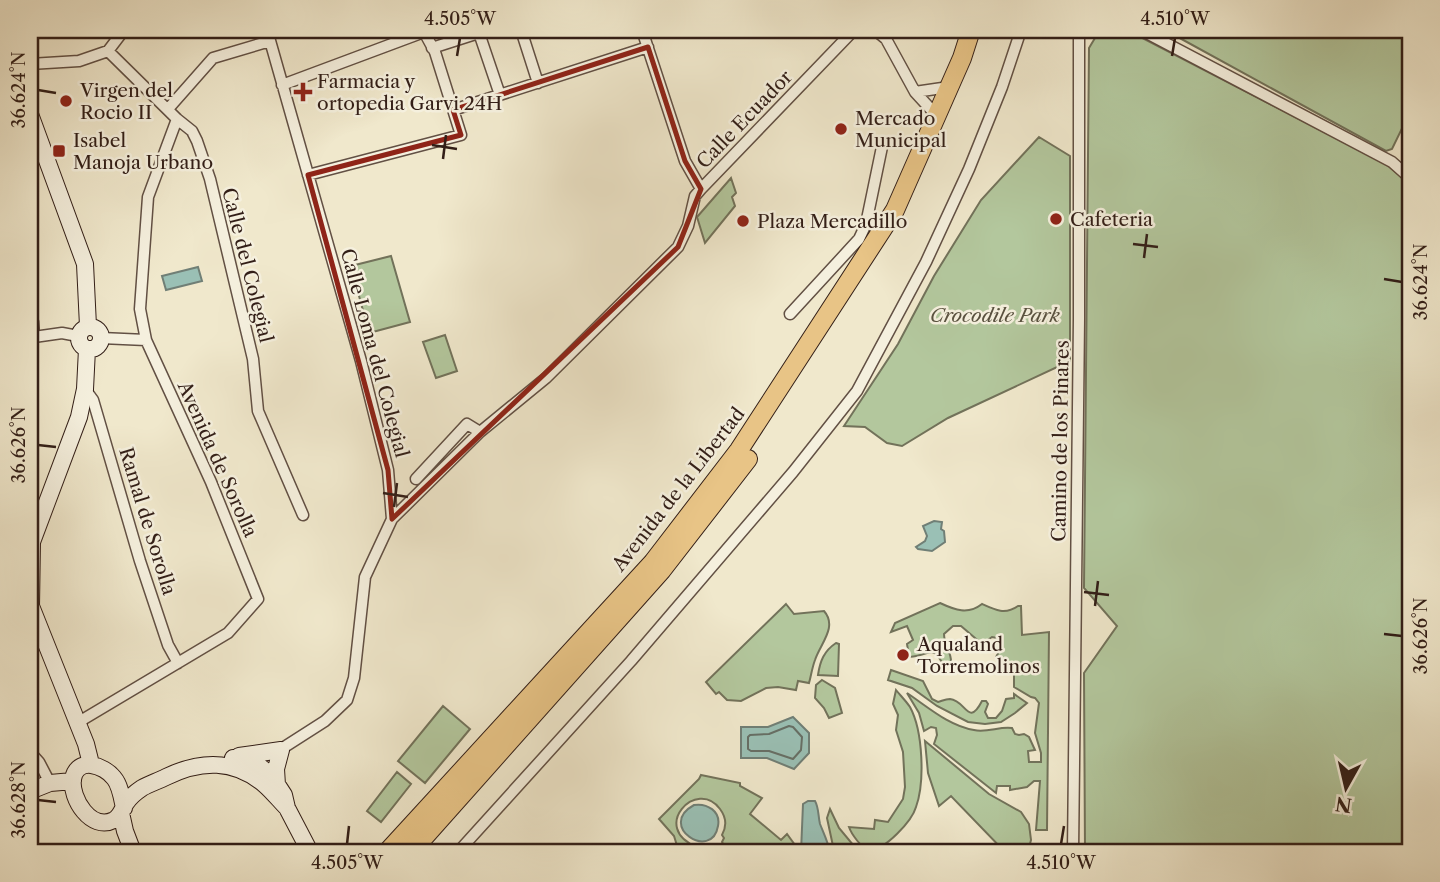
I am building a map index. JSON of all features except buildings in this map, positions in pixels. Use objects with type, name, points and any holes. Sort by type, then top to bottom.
[{"type":"main road","name":"Avenida de la Libertad","points":[[387,852],[653,562],[739,450],[895,210],[962,58],[971,30]]},
{"type":"main road","name":"Avenida de la Libertad","points":[[411,852],[662,570],[748,459],[905,215],[973,61],[983,30]]},
{"type":"main road","points":[[30,114],[36,149],[85,264],[85,389],[79,417],[32,541],[30,605],[86,744],[91,764]]},
{"type":"main road","points":[[85,337],[97,329],[101,338]]},
{"type":"main road","points":[[230,757],[281,750],[274,787]]},
{"type":"main road","points":[[183,769],[200,758],[216,755],[230,757],[258,766],[271,775],[274,787]]},
{"type":"main road","points":[[101,822],[116,819],[130,798],[144,786],[183,769],[220,761],[250,770],[258,766]]},
{"type":"main road","points":[[122,852],[108,826],[93,820],[82,808],[74,792],[76,770],[91,764],[104,768],[116,779],[144,786]]},
{"type":"main road","points":[[208,765],[229,766],[246,772],[284,795],[287,808],[310,852]]},
{"type":"main road","points":[[116,779],[125,831],[133,852]]},
{"type":"main road","points":[[30,791],[50,783],[73,781]]},
{"type":"street","points":[[30,64],[79,61],[108,51],[124,30]]},
{"type":"street","points":[[521,30],[538,83]]},
{"type":"street","points":[[642,30],[685,161],[701,189]]},
{"type":"street","name":"Calle Ecuador","points":[[392,519],[480,432],[546,378],[678,247],[688,226],[695,195],[854,30]]},
{"type":"street","points":[[875,30],[886,39],[915,92],[937,116]]},
{"type":"street","points":[[458,852],[639,652],[793,472],[857,391],[926,262],[969,169],[1002,87],[1021,30]]},
{"type":"street","name":"Camino de los Pinares","points":[[1073,852],[1079,319],[1079,30]]},
{"type":"street","points":[[1141,30],[1392,162],[1410,178]]},
{"type":"street","points":[[282,85],[424,31],[461,135],[308,175]]},
{"type":"street","points":[[432,48],[482,31],[500,95]]},
{"type":"street","points":[[167,109],[213,58],[268,36]]},
{"type":"street","name":"Calle Loma del Colegial","points":[[258,766],[326,721],[347,701],[354,678],[365,577],[392,519],[388,470],[361,361],[268,36]]},
{"type":"street","points":[[453,110],[648,47]]},
{"type":"street","name":"Calle del Colegial","points":[[108,51],[192,131],[197,141],[210,179],[253,359],[258,411],[303,515]]},
{"type":"street","points":[[915,92],[949,87]]},
{"type":"street","name":"Avenida de Sorolla","points":[[77,723],[228,633],[258,599],[211,482],[146,340],[140,309],[148,197],[177,119]]},
{"type":"street","points":[[790,314],[859,239],[866,224],[883,142]]},
{"type":"street","points":[[30,316],[33,322],[32,339],[62,333],[85,337]]},
{"type":"street","points":[[101,338],[146,340]]},
{"type":"street","name":"Ramal de Sorolla","points":[[85,389],[93,400],[140,561],[168,645],[178,663]]},
{"type":"street","points":[[416,479],[467,424],[480,432]]},
{"type":"street","points":[[30,751],[50,783]]},
{"type":"highlighted area","points":[[648,47],[685,161],[701,189],[678,247],[392,519],[388,470],[308,175],[461,135],[453,110]]},
{"type":"green space","points":[[1127,30],[1386,164],[1410,184],[1410,852],[1085,852],[1084,673],[1117,626],[1084,588],[1089,48],[1098,33]]},
{"type":"green space","points":[[1165,30],[1410,30],[1410,112],[1392,149],[1386,151]]},
{"type":"green space","name":"Crocodile Park","points":[[1039,137],[1070,156],[1070,361],[948,418],[902,446],[887,443],[865,427],[844,426],[898,344],[934,276],[981,200]]},
{"type":"green space","points":[[731,178],[736,193],[732,197],[735,206],[705,243],[697,217]]},
{"type":"green space","points":[[391,256],[410,322],[369,333],[351,266]]},
{"type":"green space","points":[[445,335],[457,371],[436,378],[423,342]]},
{"type":"green space","points":[[940,603],[961,610],[982,604],[1004,611],[1021,606],[1022,635],[1049,632],[1047,830],[1036,830],[1040,781],[1010,790],[1010,786],[997,786],[996,793],[934,744],[936,728],[931,727],[924,731],[919,713],[907,693],[939,715],[965,728],[979,731],[1012,728],[1015,734],[1024,734],[1029,737],[1035,750],[1028,751],[1029,762],[1041,762],[1035,733],[1039,703],[1014,687],[1014,671],[1003,666],[996,657],[1001,648],[1001,642],[997,638],[992,637],[982,644],[961,626],[953,626],[944,634],[951,659],[948,666],[943,665],[935,653],[915,656],[899,654],[908,650],[907,644],[913,640],[907,626],[891,632],[895,623]]},
{"type":"green space","points":[[786,604],[794,614],[824,611],[828,617],[827,636],[815,660],[809,683],[798,681],[796,690],[766,688],[741,701],[727,700],[719,692],[716,694],[706,682]]},
{"type":"green space","points":[[836,643],[839,644],[838,676],[818,675],[823,657]]},
{"type":"green space","points":[[891,670],[923,681],[932,699],[938,702],[955,700],[973,712],[982,701],[986,701],[988,704],[985,712],[988,718],[996,718],[1006,699],[1014,698],[1014,694],[1027,703],[1001,722],[968,722],[937,706],[912,688],[888,680]]},
{"type":"green space","points":[[822,680],[835,688],[842,713],[829,718],[815,698],[816,685]]},
{"type":"green space","points":[[896,690],[910,707],[918,729],[921,757],[919,797],[904,827],[883,845],[870,850],[860,844],[849,827],[874,829],[875,820],[888,822],[903,799],[905,787],[903,752],[896,730],[898,715],[893,704]]},
{"type":"green space","points":[[443,706],[470,729],[425,783],[398,761]]},
{"type":"green space","points":[[925,741],[989,794],[1021,812],[1029,824],[1031,840],[1028,852],[1005,852],[951,796],[939,806],[928,773]]},
{"type":"green space","points":[[397,772],[411,784],[381,822],[367,811]]},
{"type":"green space","points":[[701,775],[740,783],[740,786],[762,798],[750,814],[781,840],[787,834],[795,845],[790,852],[771,852],[758,848],[750,852],[728,852],[722,842],[725,818],[722,812],[710,801],[700,799],[690,802],[677,818],[677,829],[683,839],[697,847],[694,852],[679,852],[674,836],[659,819]]},
{"type":"green space","points":[[830,809],[839,828],[859,852],[832,852],[827,818]]},
{"type":"water","points":[[198,267],[202,281],[166,290],[162,276]]},
{"type":"water","points":[[934,521],[942,522],[945,542],[932,551],[918,549],[916,547],[925,541],[927,536],[923,526]]},
{"type":"water","points":[[793,717],[809,733],[809,753],[794,769],[767,758],[741,758],[741,727],[768,727]]},
{"type":"water","points":[[815,801],[830,852],[801,852],[803,804]]},
{"type":"water","points":[[694,805],[708,807],[717,816],[718,826],[714,836],[706,841],[689,837],[683,830],[681,822],[684,813]]},
{"type":"place","name":"Farmacia y ortopedia Garvi 24H","points":[[303,92]]},
{"type":"place","name":"Virgen del Rocio II","points":[[66,101]]},
{"type":"place","name":"Mercado Municipal","points":[[841,129]]},
{"type":"place","name":"Isabel Manoja Urbano","points":[[59,151]]},
{"type":"place","name":"Cafeteria","points":[[1056,219]]},
{"type":"place","name":"Plaza Mercadillo","points":[[743,221]]},
{"type":"place","name":"Aqualand Torremolinos","points":[[903,655]]}]
